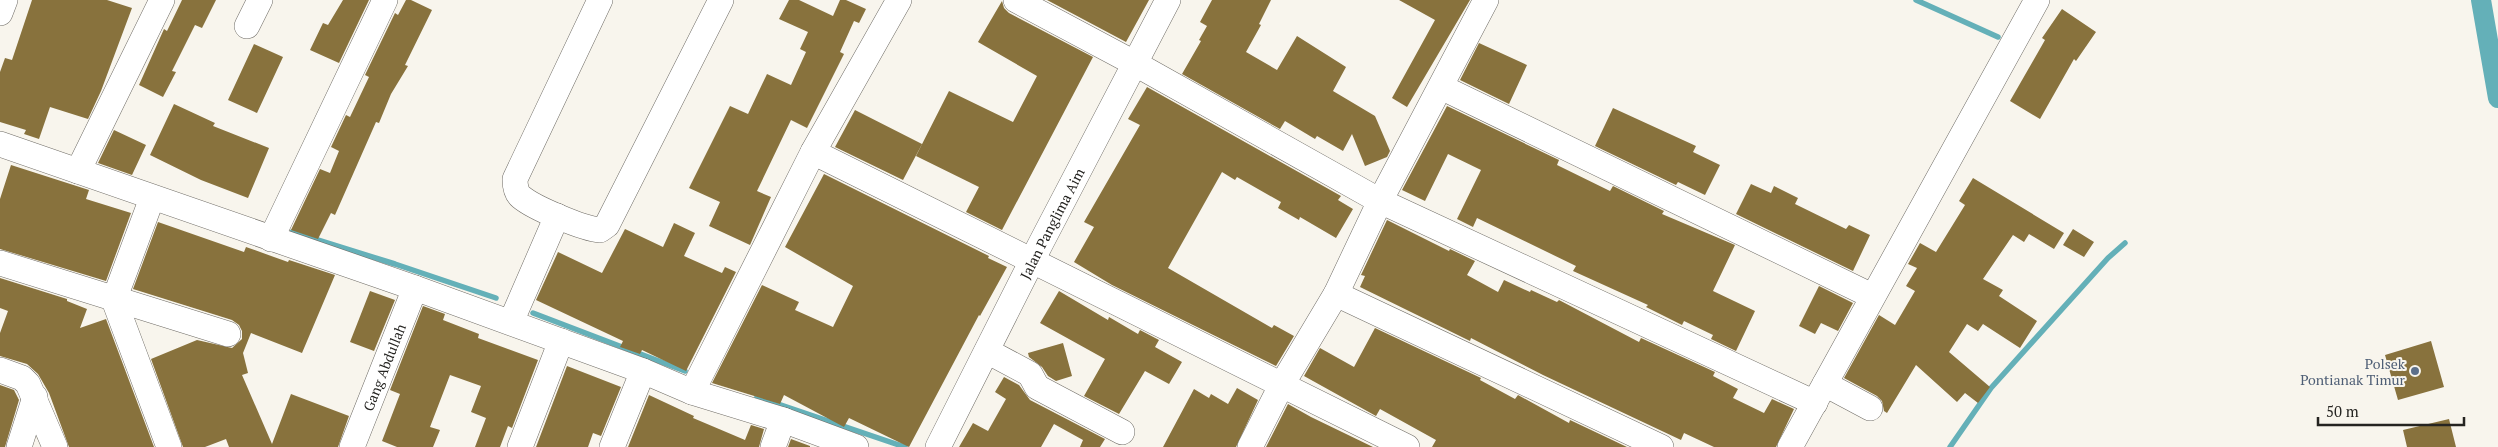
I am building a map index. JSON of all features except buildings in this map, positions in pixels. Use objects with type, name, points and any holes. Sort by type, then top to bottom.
[{"type":"street","points":[[0,12],[5,0]]},
{"type":"street","points":[[78,171],[162,0]]},
{"type":"street","points":[[247,26],[260,0]]},
{"type":"street","points":[[271,239],[385,0]]},
{"type":"street","points":[[600,0],[515,179],[516,190],[520,197],[557,216],[591,230],[600,230],[607,225],[721,0]]},
{"type":"street","points":[[692,392],[813,152],[899,0]]},
{"type":"street","points":[[1016,0],[1134,63],[1380,201],[1820,393],[1870,408]]},
{"type":"street","name":"Jalan Panglima Aim","points":[[938,447],[1032,260],[1168,0]]},
{"type":"street","points":[[1250,447],[1281,386],[1336,294],[1380,201],[1486,0]]},
{"type":"street","points":[[1790,447],[2037,0]]},
{"type":"street","points":[[1441,87],[1872,296]]},
{"type":"street","points":[[0,144],[511,322],[643,371],[692,392],[783,420],[856,447]]},
{"type":"street","points":[[813,152],[1281,386],[1408,447]]},
{"type":"street","points":[[152,198],[114,300],[169,447]]},
{"type":"street","points":[[511,322],[557,216]]},
{"type":"street","points":[[0,263],[228,334]]},
{"type":"street","name":"Gang Abdullah","points":[[352,447],[414,288]]},
{"type":"street","points":[[1336,294],[1661,447]]},
{"type":"street","points":[[520,447],[561,341]]},
{"type":"street","points":[[987,350],[1030,374],[1037,387],[1122,432]]},
{"type":"street","points":[[0,370],[22,378],[35,397],[55,447]]},
{"type":"street","points":[[612,447],[643,371]]},
{"type":"street","points":[[19,447],[35,397]]},
{"type":"street","points":[[772,447],[783,420]]},
{"type":"waterway","points":[[1916,0],[1998,37]]},
{"type":"waterway","points":[[2481,0],[2498,98]]},
{"type":"waterway","points":[[292,232],[496,298]]},
{"type":"waterway","points":[[1950,447],[1991,388],[2108,258],[2125,243]]},
{"type":"waterway","points":[[533,313],[685,371]]},
{"type":"waterway","points":[[757,397],[905,447]]},
{"type":"place","name":"Polsek Pontianak Timur","points":[[2415,371]]}]
